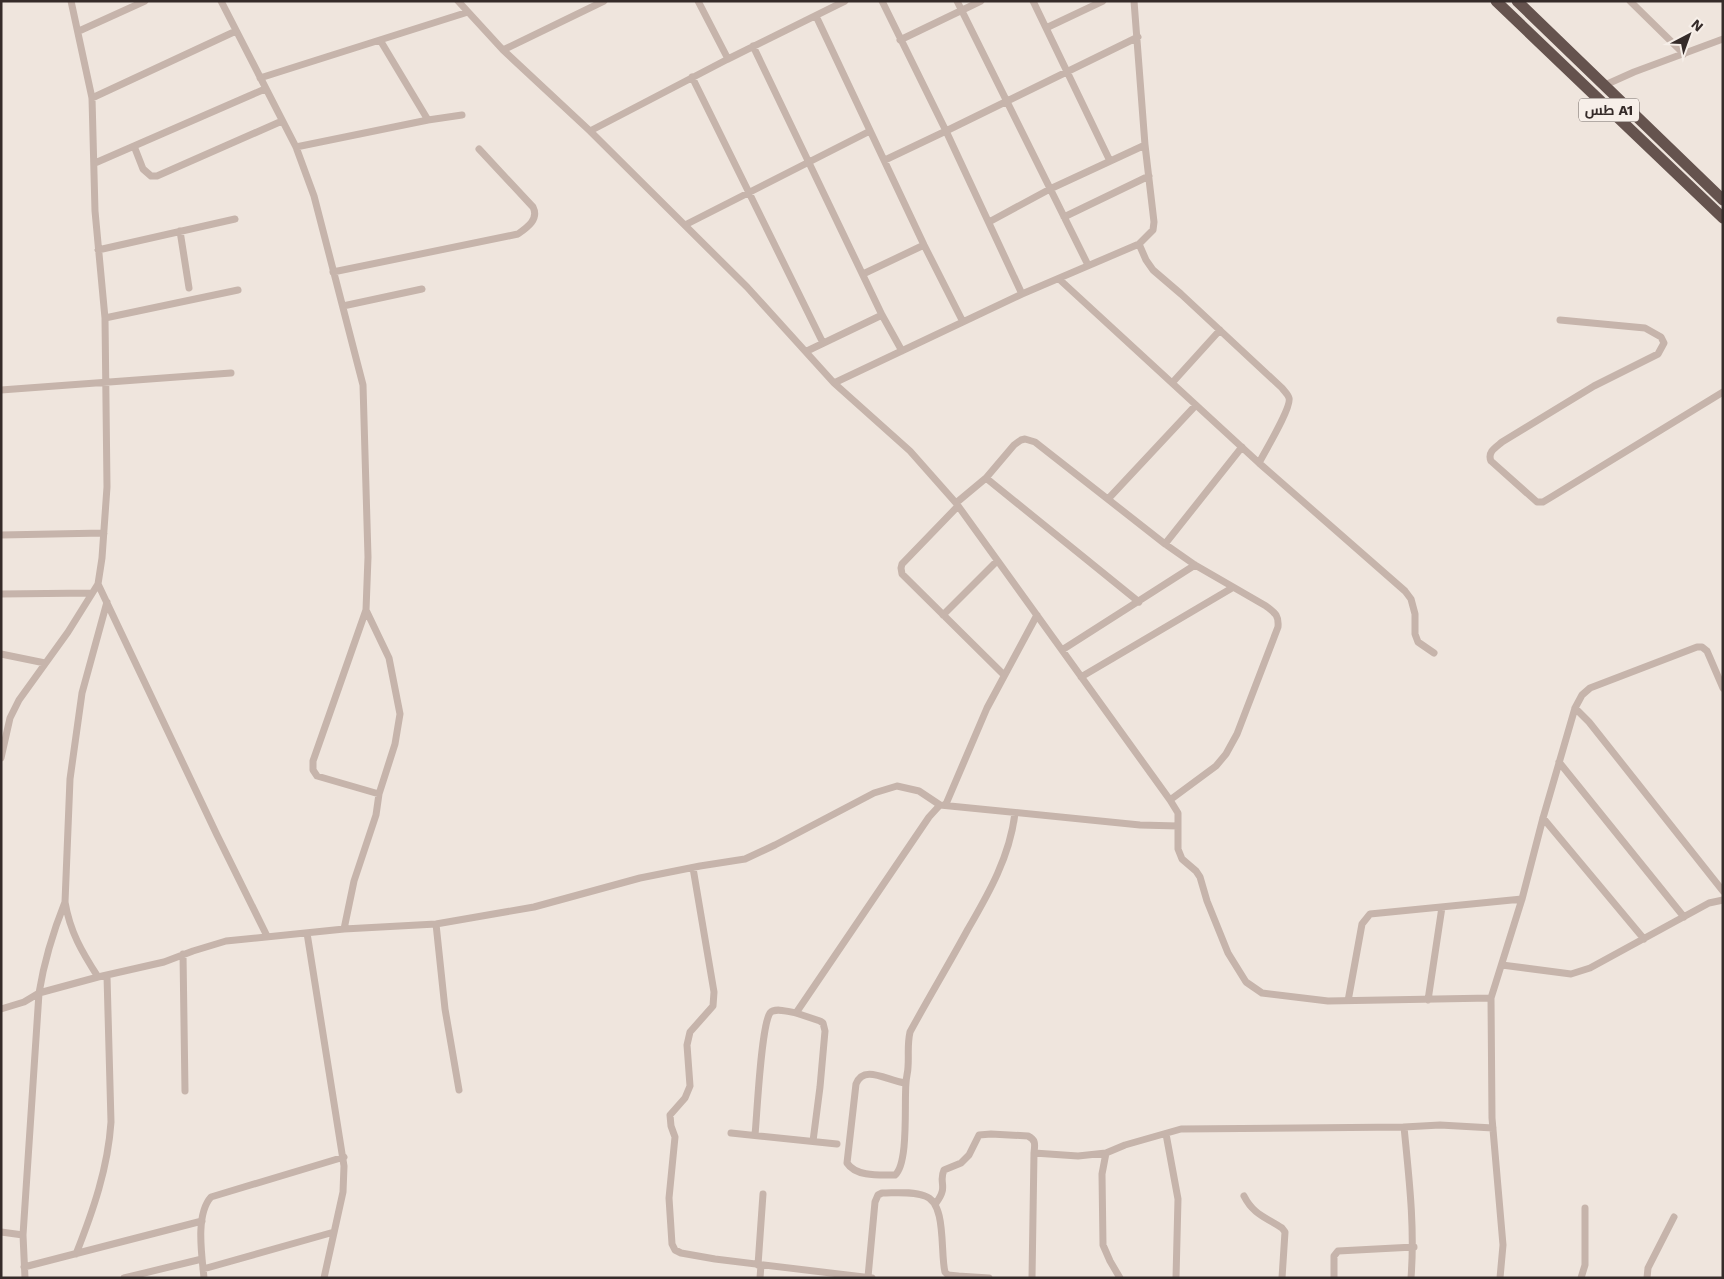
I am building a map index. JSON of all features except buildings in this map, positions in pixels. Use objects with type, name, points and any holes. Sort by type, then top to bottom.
[{"type":"highway","name":"طس A1","points":[[1496,1],[1723,218]]},
{"type":"highway","name":"طس A1","points":[[1517,1],[1723,200]]},
{"type":"highway","points":[[1532,36],[1542,25]]},
{"type":"street","points":[[1,758],[10,718],[19,700],[68,632],[98,584],[102,558],[107,487],[105,318],[95,211],[92,98],[71,1]]},
{"type":"street","points":[[78,31],[145,1]]},
{"type":"street","points":[[221,1],[296,148],[314,196],[363,385],[368,556],[366,610],[312,761],[313,770],[317,776],[380,794]]},
{"type":"street","points":[[458,1],[504,50],[590,131],[747,287],[834,383],[910,451],[957,504],[1178,812],[1178,849],[1182,859],[1196,871],[1228,953],[1246,982],[1254,989],[1272,995],[1328,1002],[1491,998]]},
{"type":"street","points":[[504,50],[604,1]]},
{"type":"street","points":[[698,1],[728,59]]},
{"type":"street","points":[[590,131],[692,77],[816,16],[837,3],[845,1]]},
{"type":"street","points":[[882,1],[946,130],[1022,294]]},
{"type":"street","points":[[956,1],[1088,265]]},
{"type":"street","points":[[900,40],[982,1]]},
{"type":"street","points":[[1033,1],[1110,161]]},
{"type":"street","points":[[1046,28],[1103,1]]},
{"type":"street","points":[[834,383],[1022,294],[1139,244],[1153,230],[1154,222],[1145,145],[1134,1]]},
{"type":"street","points":[[1632,2],[1684,54]]},
{"type":"street","points":[[260,78],[468,12]]},
{"type":"street","points":[[816,16],[924,245],[963,322]]},
{"type":"street","points":[[92,98],[236,31]]},
{"type":"street","points":[[885,160],[1138,37]]},
{"type":"street","points":[[1605,85],[1723,39]]},
{"type":"street","points":[[380,40],[428,120]]},
{"type":"street","points":[[753,46],[882,315],[902,351]]},
{"type":"street","points":[[692,77],[823,343]]},
{"type":"street","points":[[95,163],[265,89]]},
{"type":"street","points":[[296,148],[428,120],[462,115]]},
{"type":"street","points":[[134,146],[142,169],[151,176],[157,176],[282,121]]},
{"type":"street","points":[[685,225],[870,131]]},
{"type":"street","points":[[989,222],[1050,189],[1145,145]]},
{"type":"street","points":[[333,272],[518,234],[529,226],[536,212],[533,207],[479,149]]},
{"type":"street","points":[[1064,217],[1149,176]]},
{"type":"street","points":[[98,250],[235,219]]},
{"type":"street","points":[[180,231],[189,288]]},
{"type":"street","points":[[1139,244],[1153,270],[1220,330],[1282,388],[1289,397],[1284,415],[1259,463]]},
{"type":"street","points":[[863,274],[924,245]]},
{"type":"street","points":[[1059,279],[1242,448],[1405,591],[1411,599],[1415,614],[1415,634],[1418,642],[1434,653]]},
{"type":"street","points":[[343,306],[422,289]]},
{"type":"street","points":[[105,318],[238,290]]},
{"type":"street","points":[[807,351],[882,315]]},
{"type":"street","points":[[1560,320],[1645,328],[1661,337],[1664,343],[1658,354],[1594,386],[1502,442],[1490,453],[1491,461],[1537,502],[1542,502],[1553,496],[1723,392]]},
{"type":"street","points":[[1172,383],[1220,330]]},
{"type":"street","points":[[1,390],[231,373]]},
{"type":"street","points":[[1109,498],[1196,405]]},
{"type":"street","points":[[1004,675],[902,574],[901,568],[902,564],[957,504],[986,478],[1014,445],[1025,439],[1035,442],[1109,498],[1165,544],[1232,588],[1266,606],[1279,618],[1278,628],[1236,734],[1226,754],[1216,766],[1170,800]]},
{"type":"street","points":[[1165,544],[1242,448]]},
{"type":"street","points":[[986,478],[1138,602]]},
{"type":"street","points":[[1,536],[104,533]]},
{"type":"street","points":[[943,615],[997,562]]},
{"type":"street","points":[[1062,650],[1195,565]]},
{"type":"street","points":[[98,584],[267,936]]},
{"type":"street","points":[[1081,677],[1232,588]]},
{"type":"street","points":[[1,594],[92,593]]},
{"type":"street","points":[[98,977],[78,946],[65,902],[70,779],[82,693],[107,602]]},
{"type":"street","points":[[344,929],[354,881],[376,815],[380,794],[395,744],[400,714],[389,658],[366,610]]},
{"type":"street","points":[[796,1013],[929,817],[943,804],[986,708],[1037,615]]},
{"type":"street","points":[[1500,1278],[1503,1245],[1493,1128],[1491,998],[1522,899],[1575,708],[1582,695],[1590,688],[1697,647],[1702,647],[1707,651],[1723,688]]},
{"type":"street","points":[[1,654],[46,663]]},
{"type":"street","points":[[1575,708],[1589,722],[1723,891]]},
{"type":"street","points":[[1559,762],[1684,917]]},
{"type":"street","points":[[1,1009],[24,1002],[39,993],[164,962],[226,941],[344,929],[436,924],[534,907],[640,878],[745,860],[874,793],[896,786],[920,791],[943,804],[1140,825],[1178,826]]},
{"type":"street","points":[[906,1083],[871,1074],[862,1074],[858,1077],[847,1163],[855,1172],[886,1175],[898,1173],[901,1166],[905,1134],[907,1045],[910,1032],[988,896],[1004,859],[1013,829],[1014,813]]},
{"type":"street","points":[[1543,818],[1644,939]]},
{"type":"street","points":[[693,868],[714,992],[713,1006],[690,1032],[686,1045],[690,1086],[685,1098],[670,1115],[675,1137],[669,1198],[672,1244],[675,1250],[681,1253],[760,1265],[872,1278]]},
{"type":"street","points":[[1348,1001],[1362,924],[1370,914],[1522,899]]},
{"type":"street","points":[[1502,965],[1571,974],[1590,968],[1709,903],[1723,900]]},
{"type":"street","points":[[25,1278],[22,1235],[39,993],[42,970],[65,902]]},
{"type":"street","points":[[1428,1000],[1442,907]]},
{"type":"street","points":[[436,924],[445,1009],[459,1090]]},
{"type":"street","points":[[307,933],[344,1157],[343,1192],[324,1278]]},
{"type":"street","points":[[183,954],[185,1091]]},
{"type":"street","points":[[76,1254],[96,1201],[110,1139],[107,976]]},
{"type":"street","points":[[754,1135],[763,1051],[768,1021],[774,1010],[796,1013],[823,1023],[820,1087],[812,1141]]},
{"type":"street","points":[[1034,1152],[1078,1156],[1106,1153],[1125,1145],[1181,1129],[1440,1125],[1493,1128]]},
{"type":"street","points":[[1404,1127],[1413,1210],[1414,1247],[1411,1278]]},
{"type":"street","points":[[731,1133],[837,1144]]},
{"type":"street","points":[[1166,1134],[1178,1199],[1176,1278]]},
{"type":"street","points":[[936,1203],[944,1190],[942,1174],[944,1170],[960,1163],[968,1155],[980,1135],[1028,1136],[1033,1138],[1036,1143],[1034,1152],[1032,1278]]},
{"type":"street","points":[[1106,1153],[1102,1174],[1104,1245],[1110,1261],[1120,1278]]},
{"type":"street","points":[[204,1278],[202,1221],[207,1201],[213,1196],[344,1157]]},
{"type":"street","points":[[868,1277],[875,1202],[878,1195],[882,1193],[924,1195],[932,1198],[936,1203],[939,1216],[945,1272],[948,1275],[958,1277],[989,1278]]},
{"type":"street","points":[[760,1278],[762,1194]]},
{"type":"street","points":[[1244,1196],[1249,1207],[1282,1228],[1285,1232],[1282,1278]]},
{"type":"street","points":[[1581,1278],[1585,1265],[1585,1208]]},
{"type":"street","points":[[1647,1278],[1648,1268],[1674,1217]]},
{"type":"street","points":[[24,1267],[202,1221]]},
{"type":"street","points":[[1,1232],[22,1235]]},
{"type":"street","points":[[203,1269],[334,1232]]},
{"type":"street","points":[[1334,1278],[1334,1256],[1338,1251],[1414,1247]]},
{"type":"street","points":[[124,1278],[202,1259]]}]
